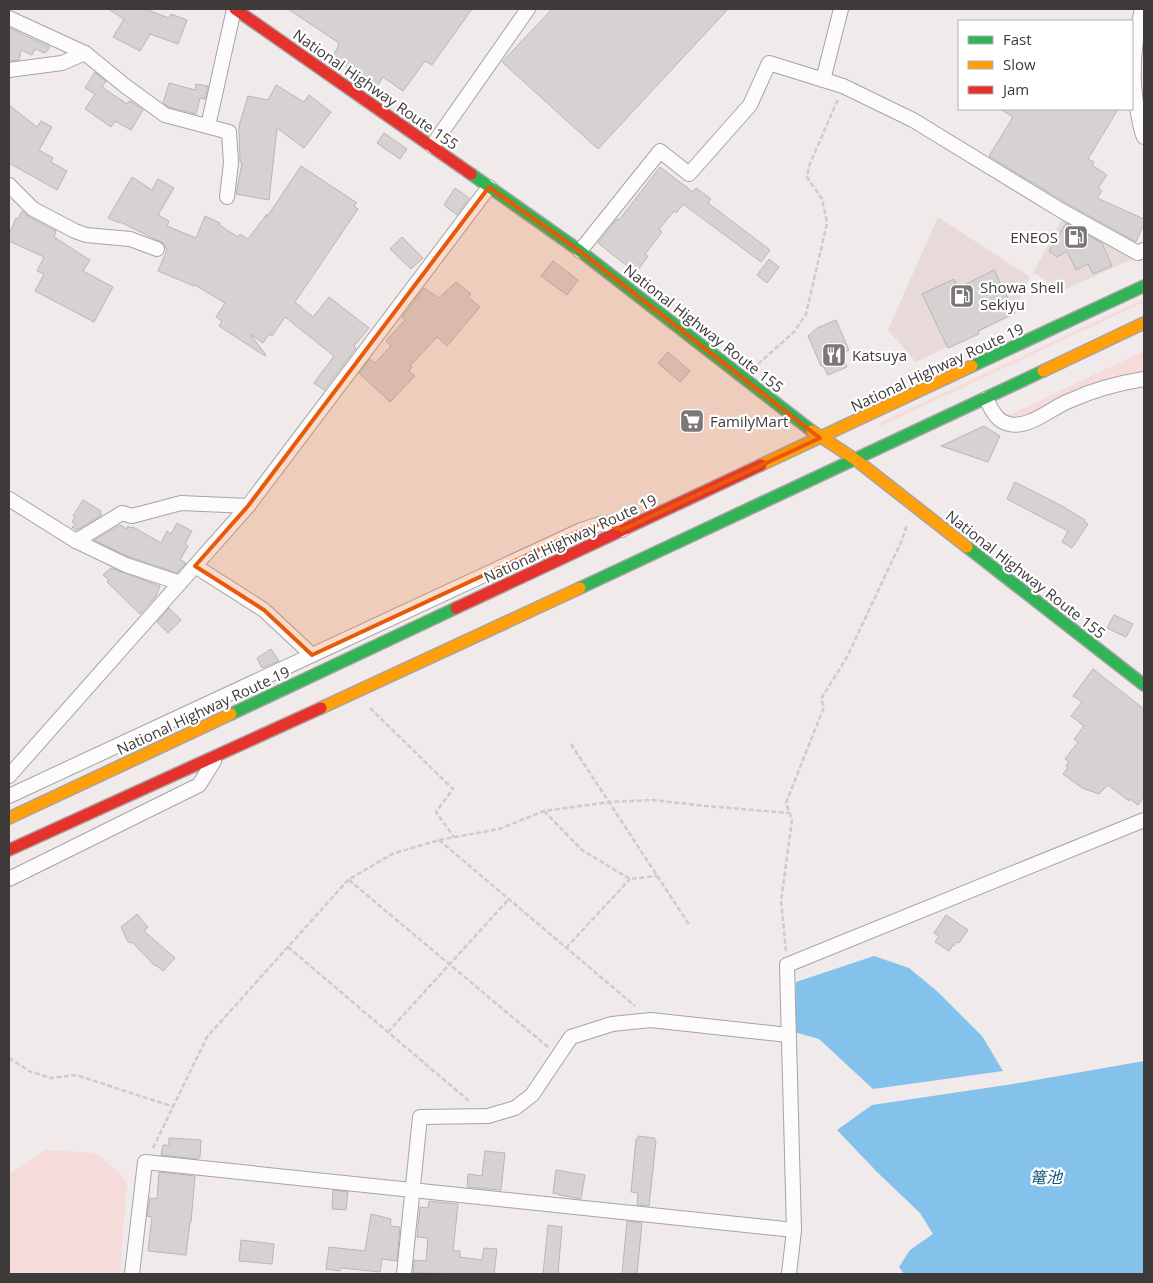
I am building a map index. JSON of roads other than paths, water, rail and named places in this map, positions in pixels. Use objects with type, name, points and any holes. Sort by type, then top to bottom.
[{"type":"highway","name":"National Highway Route 155","points":[[234,9],[580,251],[820,438],[856,460],[1144,685]]},
{"type":"highway","name":"National Highway Route 19","points":[[9,818],[1144,286]]},
{"type":"highway","points":[[9,850],[217,756],[856,460],[1144,323]]},
{"type":"highway","points":[[1005,390],[1021,390],[1144,334]]},
{"type":"street","points":[[208,126],[234,9]]},
{"type":"street","points":[[432,146],[528,9]]},
{"type":"street","points":[[823,80],[840,9]]},
{"type":"street","points":[[1142,9],[1136,32],[1134,63],[1135,102],[1144,136]]},
{"type":"street","points":[[9,18],[85,53],[165,115],[230,132],[231,163],[227,197]]},
{"type":"street","points":[[9,70],[62,63],[85,53]]},
{"type":"street","points":[[580,251],[660,151],[688,174],[750,105],[769,63],[843,86],[913,120],[1062,211],[1138,253],[1144,250]]},
{"type":"street","points":[[9,185],[33,209],[75,231],[86,235],[130,239],[157,249]]},
{"type":"street","points":[[9,776],[248,506],[490,187]]},
{"type":"street","points":[[986,399],[995,417],[1007,424],[1018,425],[1091,392],[1144,379]]},
{"type":"street","points":[[9,499],[76,541],[126,565],[180,583]]},
{"type":"street","points":[[76,541],[122,513],[132,516],[181,503],[248,506]]},
{"type":"street","points":[[9,796],[581,530],[603,522],[622,530]]},
{"type":"street","points":[[195,566],[264,610],[312,655]]},
{"type":"street","points":[[9,879],[199,785],[217,756]]},
{"type":"street","points":[[789,1274],[794,1230],[787,965],[1144,820]]},
{"type":"street","points":[[404,1274],[420,1117],[488,1116],[516,1108],[532,1096],[571,1038],[612,1024],[651,1020],[788,1035]]},
{"type":"street","points":[[132,1274],[145,1162],[794,1230]]},
{"type":"water","points":[[874,956],[909,968],[938,992],[982,1036],[1003,1071],[873,1089],[819,1039],[794,1032],[796,982]]},
{"type":"water","name":"篭池","points":[[1144,1061],[1144,1274],[904,1274],[899,1267],[910,1250],[933,1234],[920,1213],[837,1130],[872,1105],[1013,1084]]},
{"type":"place","name":"ENEOS","points":[[1076,237]]},
{"type":"place","name":"Showa Shell Sekiyu","points":[[962,296]]},
{"type":"place","name":"Katsuya","points":[[834,355]]},
{"type":"place","name":"FamilyMart","points":[[692,421]]}]
